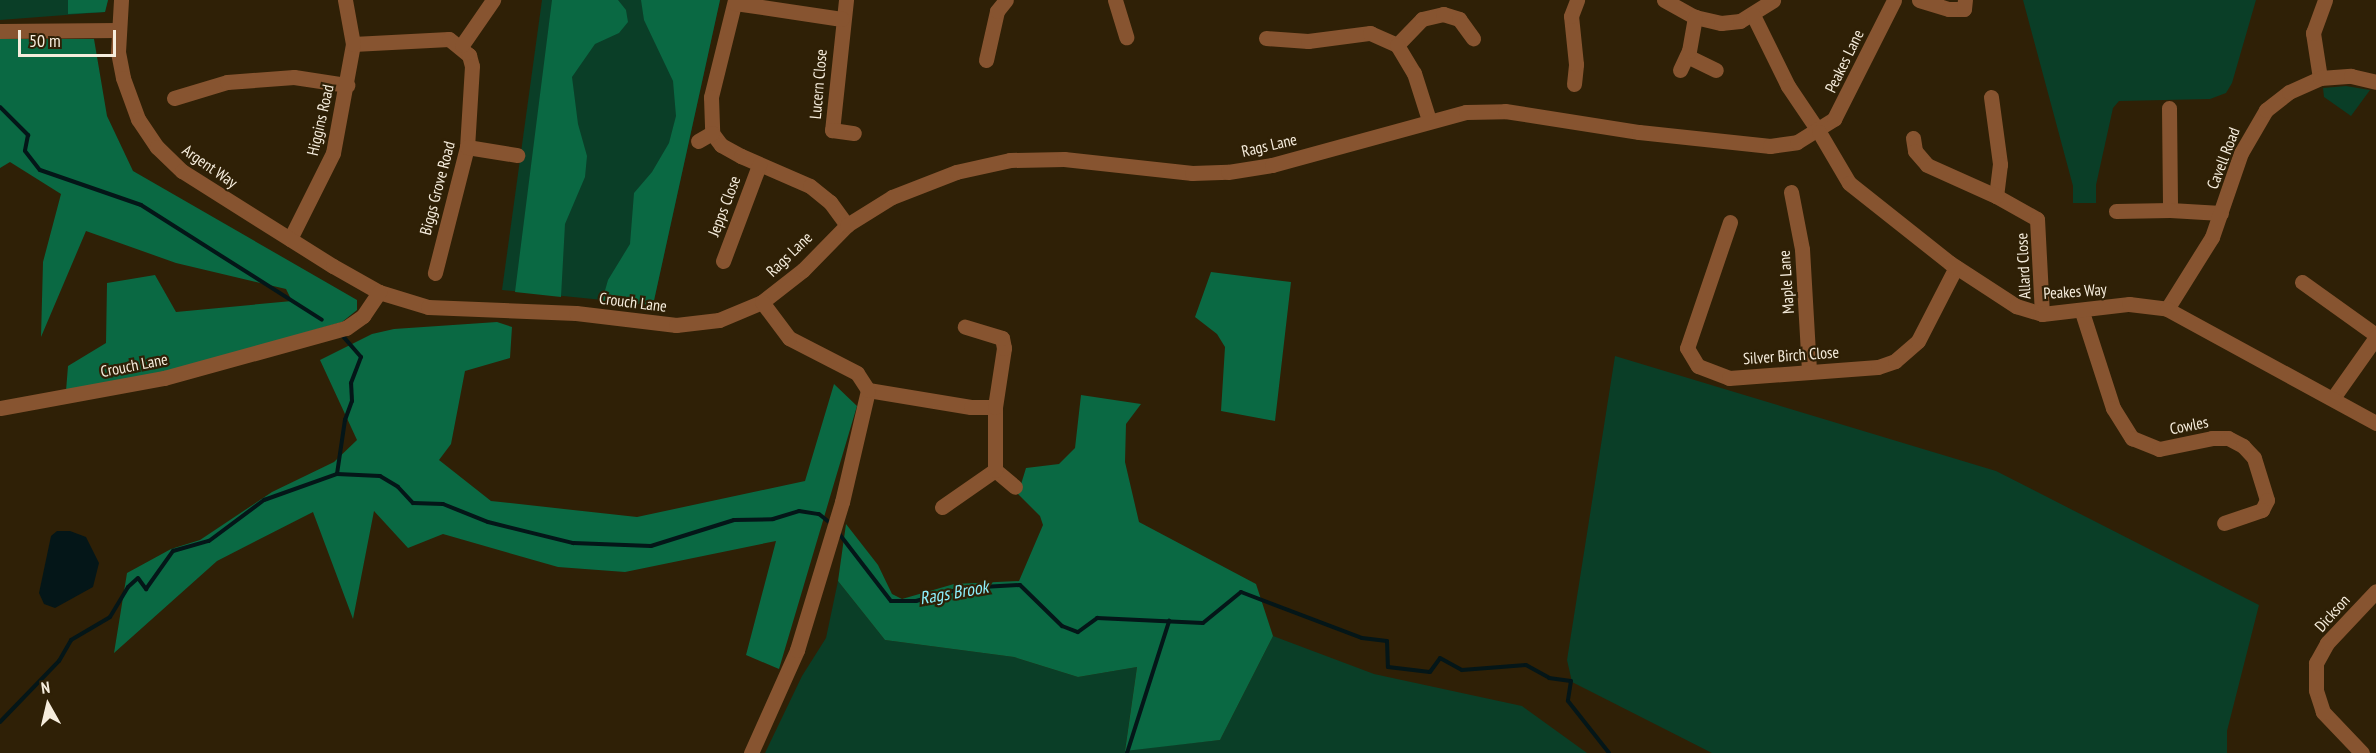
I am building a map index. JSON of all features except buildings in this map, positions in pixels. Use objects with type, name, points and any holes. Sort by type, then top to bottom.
[{"type":"street","name":"Argent Way","points":[[121,0],[118,30],[127,93],[157,147],[182,171],[379,292]]},
{"type":"street","name":"Higgins Road","points":[[290,239],[333,153],[352,44],[345,0]]},
{"type":"street","points":[[352,44],[380,45],[444,38],[462,45],[493,0]]},
{"type":"street","name":"Lucern Close","points":[[846,0],[842,19],[832,130],[854,133]]},
{"type":"street","points":[[986,60],[997,11],[1006,0]]},
{"type":"street","points":[[1114,0],[1126,37]]},
{"type":"street","points":[[1574,84],[1576,64],[1571,16],[1577,0]]},
{"type":"street","points":[[1664,0],[1695,17],[1721,23],[1753,15],[1773,0]]},
{"type":"street","name":"Peakes Lane","points":[[1819,132],[1840,109],[1894,0]]},
{"type":"street","points":[[1919,0],[1948,9],[1964,9],[1965,0]]},
{"type":"street","points":[[2320,78],[2313,33],[2325,0]]},
{"type":"street","points":[[842,19],[735,1],[711,97],[712,133],[721,144],[759,165],[810,186],[830,202],[847,225]]},
{"type":"street","points":[[1397,45],[1414,25],[1434,14],[1459,19],[1473,38]]},
{"type":"street","name":"Peakes Way","points":[[1753,15],[1788,86],[1849,183],[1956,267],[2016,306],[2042,314],[2082,312],[2128,304],[2167,309],[2376,423]]},
{"type":"street","points":[[1680,70],[1687,56],[1695,17]]},
{"type":"street","points":[[0,31],[118,30]]},
{"type":"street","points":[[1266,38],[1308,41],[1370,33],[1397,45],[1414,73],[1429,120]]},
{"type":"street","name":"Biggs Grove Road","points":[[435,273],[467,147],[472,66],[462,45]]},
{"type":"street","points":[[1687,56],[1716,70]]},
{"type":"street","name":"Cavell Road","points":[[2167,309],[2212,237],[2241,153],[2258,121],[2289,92],[2320,78],[2351,76],[2376,82]]},
{"type":"street","points":[[174,98],[227,82],[260,83],[294,77],[346,86]]},
{"type":"street","points":[[1913,138],[1915,151],[1927,165],[1996,196],[2000,164],[1991,97]]},
{"type":"street","points":[[2169,108],[2170,210]]},
{"type":"street","name":"Rags Lane","points":[[762,302],[803,270],[847,225],[917,186],[982,165],[1034,158],[1192,173],[1228,172],[1272,165],[1429,120],[1466,112],[1505,111],[1639,132],[1770,146],[1797,142],[1819,132]]},
{"type":"street","points":[[698,141],[712,133]]},
{"type":"street","points":[[467,147],[517,155]]},
{"type":"street","name":"Jepps Close","points":[[723,261],[759,165]]},
{"type":"street","name":"Maple Lane","points":[[1791,192],[1802,249],[1809,371]]},
{"type":"street","name":"Allard Close","points":[[1996,196],[2037,219],[2042,314]]},
{"type":"street","name":"Cavell Road","points":[[2116,211],[2170,210],[2221,213]]},
{"type":"street","name":"Silver Birch Close","points":[[1730,222],[1687,340],[1690,357],[1698,366],[1729,378],[1878,367],[1909,352],[1926,327],[1956,267]]},
{"type":"street","points":[[2302,282],[2376,336],[2333,398]]},
{"type":"street","name":"Crouch Lane","points":[[0,408],[164,378],[346,328],[363,316],[379,292],[447,309],[576,314],[676,325],[719,320],[762,302]]},
{"type":"street","points":[[751,753],[797,650],[842,502],[868,390],[857,373],[789,338],[762,302]]},
{"type":"street","name":"Cowles","points":[[2082,312],[2113,408],[2132,438],[2159,449],[2212,438],[2228,438],[2243,446],[2254,458],[2267,500],[2262,510],[2224,523]]},
{"type":"street","points":[[965,327],[1002,338],[1004,357],[995,407],[995,470],[1015,487]]},
{"type":"street","points":[[868,390],[971,407],[995,407]]},
{"type":"street","points":[[942,507],[995,470]]},
{"type":"street","name":"Dickson","points":[[2362,753],[2326,719],[2316,690],[2316,670],[2328,643],[2376,591]]},
{"type":"green space","points":[[0,0],[108,0],[105,12],[0,20]]},
{"type":"green space","points":[[68,0],[108,0],[105,12],[68,14]]},
{"type":"green space","points":[[542,0],[720,0],[653,305],[502,290]]},
{"type":"green space","points":[[552,0],[618,0],[626,10],[628,22],[619,33],[595,44],[572,77],[578,124],[587,156],[585,177],[565,224],[561,297],[515,292]]},
{"type":"green space","points":[[641,0],[720,0],[653,305],[602,301],[608,280],[630,244],[634,193],[652,172],[669,143],[676,116],[673,81],[644,20]]},
{"type":"green space","points":[[2023,0],[2256,0],[2232,83],[2226,93],[2210,99],[2119,101],[2113,108],[2096,185],[2096,203],[2073,203],[2073,186]]},
{"type":"green space","points":[[0,39],[94,39],[107,116],[133,171],[357,300],[357,310],[342,322],[163,374],[66,391],[68,366],[106,343],[107,283],[155,275],[176,312],[292,301],[286,289],[176,263],[86,231],[41,337],[43,262],[61,194],[10,162],[0,168]]},
{"type":"green space","points":[[2346,86],[2370,90],[2351,116],[2324,97],[2323,88]]},
{"type":"green space","points":[[1211,272],[1291,282],[1275,421],[1221,411],[1225,347],[1217,334],[1195,317]]},
{"type":"green space","points":[[497,322],[512,327],[510,358],[465,371],[451,444],[439,460],[491,501],[637,517],[805,481],[834,384],[857,406],[779,669],[746,655],[776,541],[625,572],[558,567],[443,534],[408,548],[374,511],[353,619],[313,512],[217,561],[114,653],[127,573],[171,549],[200,540],[272,492],[334,462],[357,440],[320,360],[372,334],[394,329]]},
{"type":"green space","points":[[1615,356],[1996,471],[2259,605],[2227,731],[2227,753],[1712,753],[1572,682],[1567,660]]},
{"type":"green space","points":[[1081,395],[1141,404],[1126,424],[1125,462],[1139,522],[1256,584],[1273,636],[1220,740],[1125,751],[1137,667],[1078,677],[1014,657],[885,640],[838,581],[846,524],[878,565],[892,594],[902,599],[954,584],[1019,581],[1043,525],[1040,516],[1018,494],[1026,468],[1059,464],[1075,448]]},
{"type":"green space","points":[[838,581],[885,640],[1014,657],[1078,677],[1137,667],[1125,750],[1220,740],[1273,636],[1374,674],[1522,706],[1587,753],[765,753],[802,676],[826,638]]},
{"type":"shaded area","points":[[57,531],[70,531],[86,537],[99,563],[93,587],[55,608],[44,604],[39,593],[51,536]]},
{"type":"waterway","points":[[0,107],[28,135],[25,151],[40,170],[141,205],[322,320]]},
{"type":"waterway","points":[[337,474],[345,420],[352,401],[351,383],[361,357],[343,336]]},
{"type":"waterway","name":"Rags Brook","points":[[0,722],[59,661],[71,640],[110,617],[128,587],[138,578],[146,589],[173,551],[209,541],[264,500],[337,474],[380,476],[398,487],[413,503],[443,504],[488,522],[573,543],[651,546],[734,520],[773,519],[799,511],[819,514],[830,523]]},
{"type":"waterway","name":"Rags Brook","points":[[837,531],[891,601],[916,601],[964,588],[1020,585],[1062,626],[1078,632],[1097,618],[1203,623],[1241,592],[1362,638],[1387,641],[1388,667],[1430,672],[1440,658],[1462,670],[1526,665],[1549,678],[1571,681],[1568,701],[1609,753]]},
{"type":"waterway","points":[[1127,753],[1169,621]]}]
